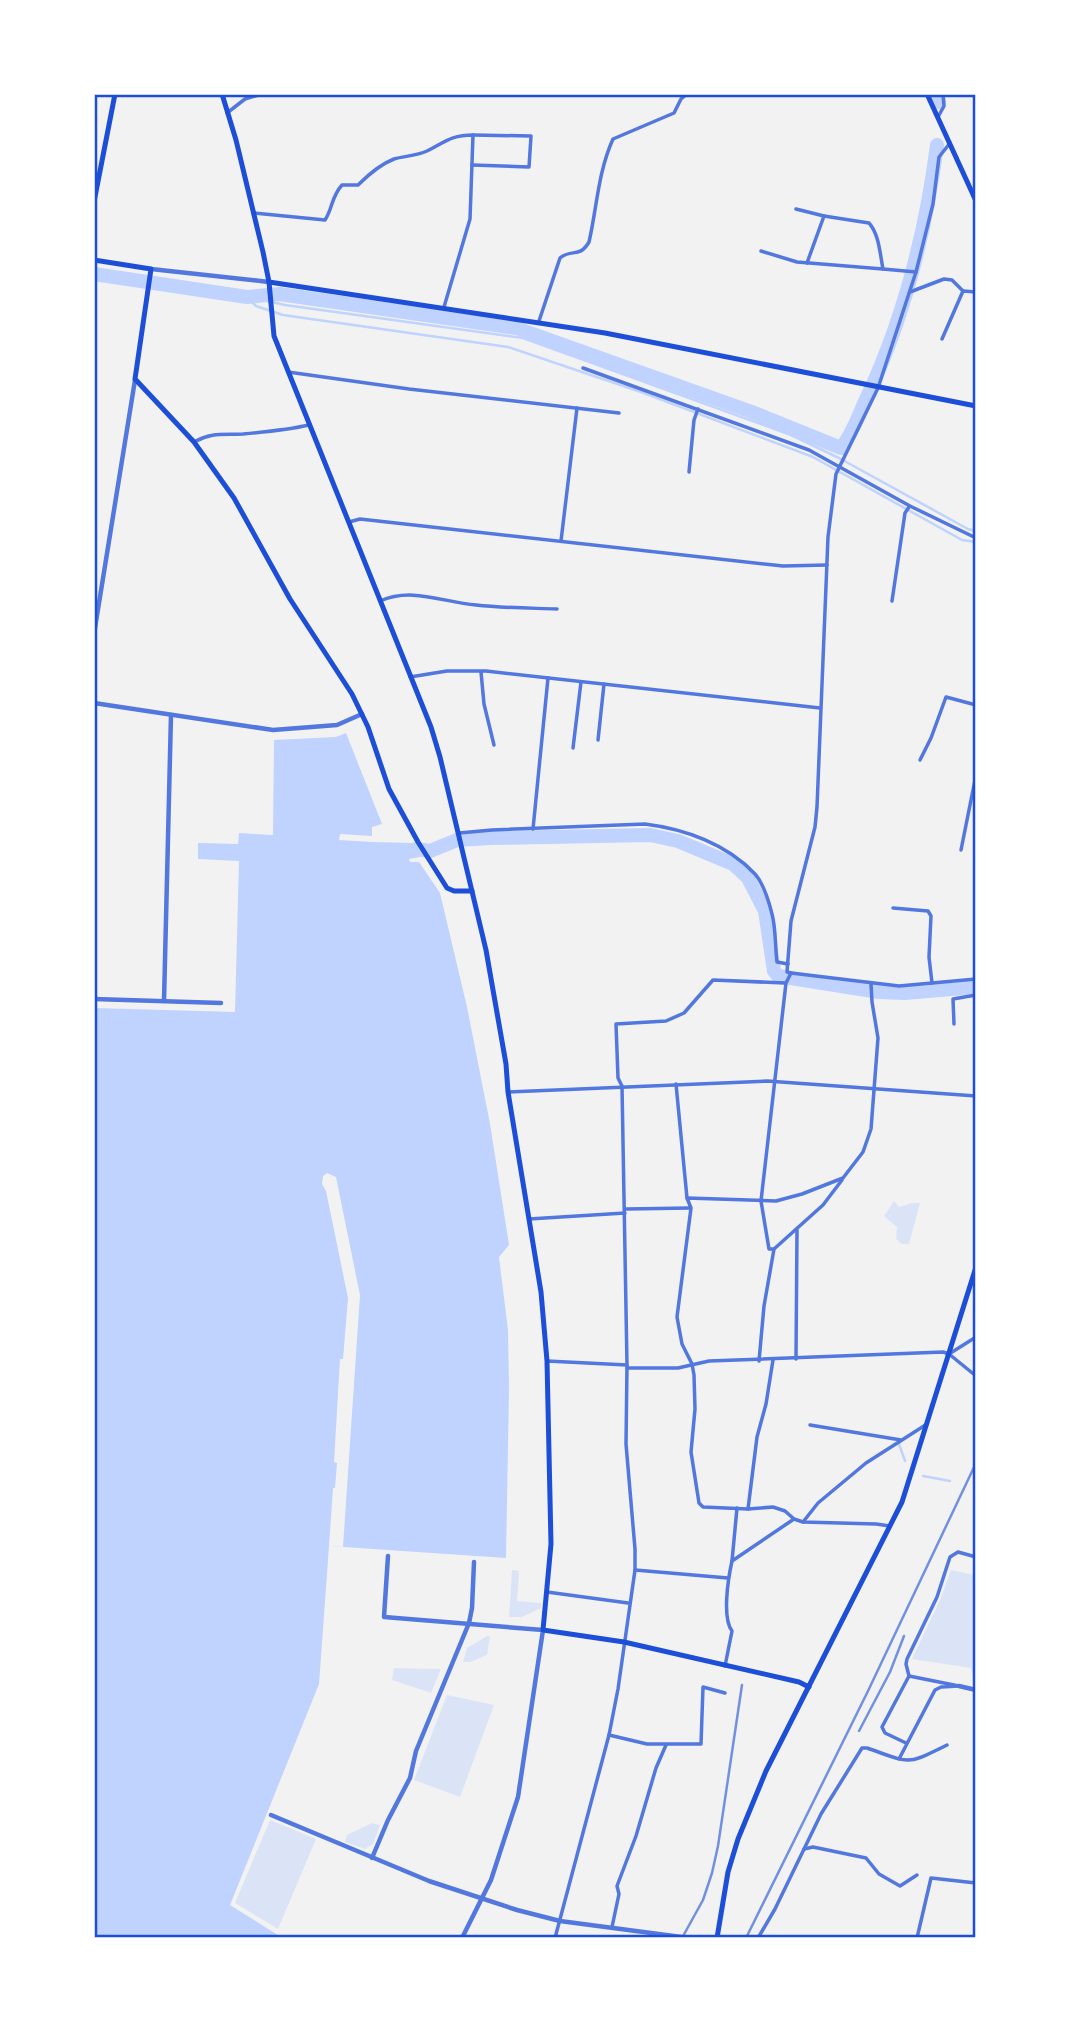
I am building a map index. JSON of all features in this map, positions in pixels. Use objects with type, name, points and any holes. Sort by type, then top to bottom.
[{"type":"main road","points":[[94,202],[115,94]]},
{"type":"main road","points":[[222,94],[269,282],[274,336],[440,757],[486,950],[541,1292],[547,1362],[551,1544],[543,1630],[624,1642],[799,1682],[809,1687]]},
{"type":"main road","points":[[927,94],[975,201]]},
{"type":"main road","points":[[94,260],[151,269],[135,379],[194,442],[234,498],[290,599],[352,694],[389,789],[447,888],[454,891],[471,891]]},
{"type":"main road","points":[[269,282],[539,321],[975,406]]},
{"type":"main road","points":[[717,1937],[725,1885],[738,1839],[766,1771],[902,1502],[929,1423],[975,1266]]},
{"type":"street","points":[[227,113],[245,99],[262,94]]},
{"type":"street","points":[[539,321],[560,258],[565,254],[577,254],[584,250],[589,242],[599,183],[606,154],[613,139],[674,113],[681,99],[687,94]]},
{"type":"street","points":[[938,117],[944,106],[943,94]]},
{"type":"street","points":[[253,213],[325,220],[330,213],[334,194],[342,185],[358,185],[370,173],[396,158],[403,159],[426,152],[442,141],[459,135],[531,136],[529,167],[472,165]]},
{"type":"street","points":[[443,307],[470,219],[473,135]]},
{"type":"street","points":[[950,143],[939,157],[933,204],[916,272],[878,388],[858,432],[838,466],[827,565],[819,787],[815,827],[791,921],[787,972],[899,986],[975,979]]},
{"type":"street","points":[[796,209],[869,223],[883,269]]},
{"type":"street","points":[[807,263],[824,216]]},
{"type":"street","points":[[761,251],[786,260],[807,263],[916,272]]},
{"type":"street","points":[[151,269],[269,282]]},
{"type":"street","points":[[910,292],[944,279],[952,280],[963,291],[975,292]]},
{"type":"street","points":[[942,339],[963,291]]},
{"type":"street","points":[[583,368],[809,450],[910,506],[975,538]]},
{"type":"street","points":[[288,372],[410,389],[619,412]]},
{"type":"street","points":[[94,634],[135,379]]},
{"type":"street","points":[[561,541],[577,408]]},
{"type":"street","points":[[689,472],[694,420],[698,409]]},
{"type":"street","points":[[194,442],[208,434],[256,432],[309,425]]},
{"type":"street","points":[[892,601],[905,513],[910,506]]},
{"type":"street","points":[[347,522],[360,519],[783,566],[827,565]]},
{"type":"street","points":[[379,601],[394,594],[411,594],[475,605],[557,608]]},
{"type":"street","points":[[410,677],[447,671],[481,671],[820,708]]},
{"type":"street","points":[[481,671],[484,704],[494,745]]},
{"type":"street","points":[[533,829],[548,678]]},
{"type":"street","points":[[573,748],[580,682]]},
{"type":"street","points":[[598,740],[604,684]]},
{"type":"street","points":[[920,761],[946,697],[975,705]]},
{"type":"street","points":[[94,703],[273,730],[337,726],[362,714]]},
{"type":"street","points":[[164,1001],[171,715]]},
{"type":"street","points":[[961,850],[975,775]]},
{"type":"street","points":[[457,835],[645,824],[668,827],[724,848],[757,876],[773,915],[777,962],[788,964]]},
{"type":"street","points":[[893,908],[928,911],[931,916],[929,957],[932,983]]},
{"type":"street","points":[[774,1249],[769,1249],[761,1201],[773,1081],[786,983],[790,973]]},
{"type":"street","points":[[555,1937],[608,1735],[618,1689],[635,1570],[626,1464],[626,1211],[622,1086],[618,1078],[616,1024],[666,1021],[684,1013],[713,979],[786,983]]},
{"type":"street","points":[[759,1361],[764,1306],[774,1249],[822,1205],[863,1152],[871,1129],[878,1038],[871,984]]},
{"type":"street","points":[[954,1024],[954,999],[975,995]]},
{"type":"street","points":[[94,999],[221,1003]]},
{"type":"street","points":[[508,1092],[773,1081],[975,1096]]},
{"type":"street","points":[[676,1084],[687,1198],[691,1208],[677,1317],[682,1344],[692,1364],[695,1409],[691,1452],[699,1503],[703,1507],[774,1507],[803,1522],[890,1526]]},
{"type":"street","points":[[687,1198],[776,1201],[843,1178]]},
{"type":"street","points":[[529,1219],[691,1208]]},
{"type":"street","points":[[796,1359],[797,1230]]},
{"type":"street","points":[[547,1362],[678,1368],[709,1361],[950,1354],[975,1338]]},
{"type":"street","points":[[950,1354],[975,1376]]},
{"type":"street","points":[[748,1509],[757,1437],[773,1360]]},
{"type":"street","points":[[803,1522],[818,1503],[866,1463],[929,1423]]},
{"type":"street","points":[[810,1425],[901,1440]]},
{"type":"street","points":[[725,1665],[732,1632],[727,1625],[728,1578],[737,1508]]},
{"type":"street","points":[[732,1561],[794,1519]]},
{"type":"street","points":[[906,1743],[885,1733],[882,1727],[909,1676],[906,1664],[937,1597],[950,1557],[958,1552],[975,1557]]},
{"type":"street","points":[[388,1556],[384,1617],[543,1630],[518,1797],[504,1843],[462,1937]]},
{"type":"street","points":[[372,1858],[387,1820],[405,1789],[416,1751],[469,1623],[474,1562]]},
{"type":"street","points":[[635,1570],[728,1578]]},
{"type":"street","points":[[547,1592],[629,1603]]},
{"type":"street","points":[[909,1676],[975,1690]]},
{"type":"street","points":[[899,1759],[935,1690],[959,1686]]},
{"type":"street","points":[[608,1735],[647,1744],[701,1744],[702,1687],[725,1693]]},
{"type":"street","points":[[612,1927],[619,1894],[617,1886],[666,1745]]},
{"type":"street","points":[[758,1937],[775,1909],[821,1814],[862,1748],[907,1762],[947,1745]]},
{"type":"street","points":[[271,1815],[429,1881],[481,1898],[560,1921],[659,1936],[689,1937]]},
{"type":"street","points":[[804,1849],[813,1847],[866,1858],[878,1874],[900,1886],[917,1875]]},
{"type":"street","points":[[917,1937],[931,1878],[975,1883]]},
{"type":"shaded area","points":[[894,1201],[899,1207],[920,1203],[909,1244],[902,1244],[896,1239],[897,1227],[884,1216]]},
{"type":"shaded area","points":[[512,1570],[519,1571],[517,1601],[541,1603],[541,1608],[522,1617],[509,1617]]},
{"type":"shaded area","points":[[951,1570],[975,1575],[975,1678],[971,1668],[912,1659]]},
{"type":"shaded area","points":[[490,1636],[487,1655],[463,1662],[467,1648]]},
{"type":"shaded area","points":[[394,1668],[441,1669],[431,1693],[392,1680]]},
{"type":"shaded area","points":[[447,1695],[494,1705],[460,1797],[414,1780]]},
{"type":"shaded area","points":[[270,1820],[316,1839],[278,1929],[235,1903]]},
{"type":"shaded area","points":[[372,1823],[380,1825],[373,1844],[365,1849],[345,1842],[347,1835]]},
{"type":"water","points":[[346,733],[382,824],[372,827],[372,842],[413,843],[420,857],[409,859],[410,862],[419,862],[440,893],[467,1007],[490,1124],[509,1245],[499,1257],[508,1330],[506,1558],[329,1546],[319,1684],[230,1905],[281,1937],[95,1938],[95,1008],[235,1012],[239,861],[198,859],[198,843],[238,844],[239,833],[273,835],[274,740],[336,737]]},
{"type":"pier","points":[[340,834],[372,836],[372,842],[339,840]]},
{"type":"pier","points":[[327,1173],[336,1177],[360,1295],[343,1547],[329,1546],[337,1463],[334,1462],[340,1359],[343,1359],[348,1298],[326,1191],[322,1184],[323,1176]]},
{"type":"waterway","points":[[937,94],[939,102]]},
{"type":"waterway","points":[[94,274],[247,297],[279,294],[516,328],[752,412],[841,448],[853,429],[881,365],[903,304],[927,209],[937,145]]},
{"type":"waterway","points":[[247,297],[256,306],[283,315],[508,347],[641,392],[813,457],[962,540],[976,542]]},
{"type":"waterway","points":[[250,297],[285,305],[523,338],[791,435],[976,531]]},
{"type":"waterway","points":[[416,849],[430,851],[457,840],[491,838],[650,835],[678,841],[733,864],[748,878],[765,911],[774,971],[778,976],[879,992],[904,993],[976,987]]},
{"type":"waterway","points":[[899,1444],[905,1461]]},
{"type":"waterway","points":[[923,1476],[950,1481]]},
{"type":"railway","points":[[746,1938],[868,1691],[976,1463]]},
{"type":"railway","points":[[859,1731],[890,1672],[904,1636]]},
{"type":"railway","points":[[682,1938],[703,1900],[712,1873],[742,1685]]}]
